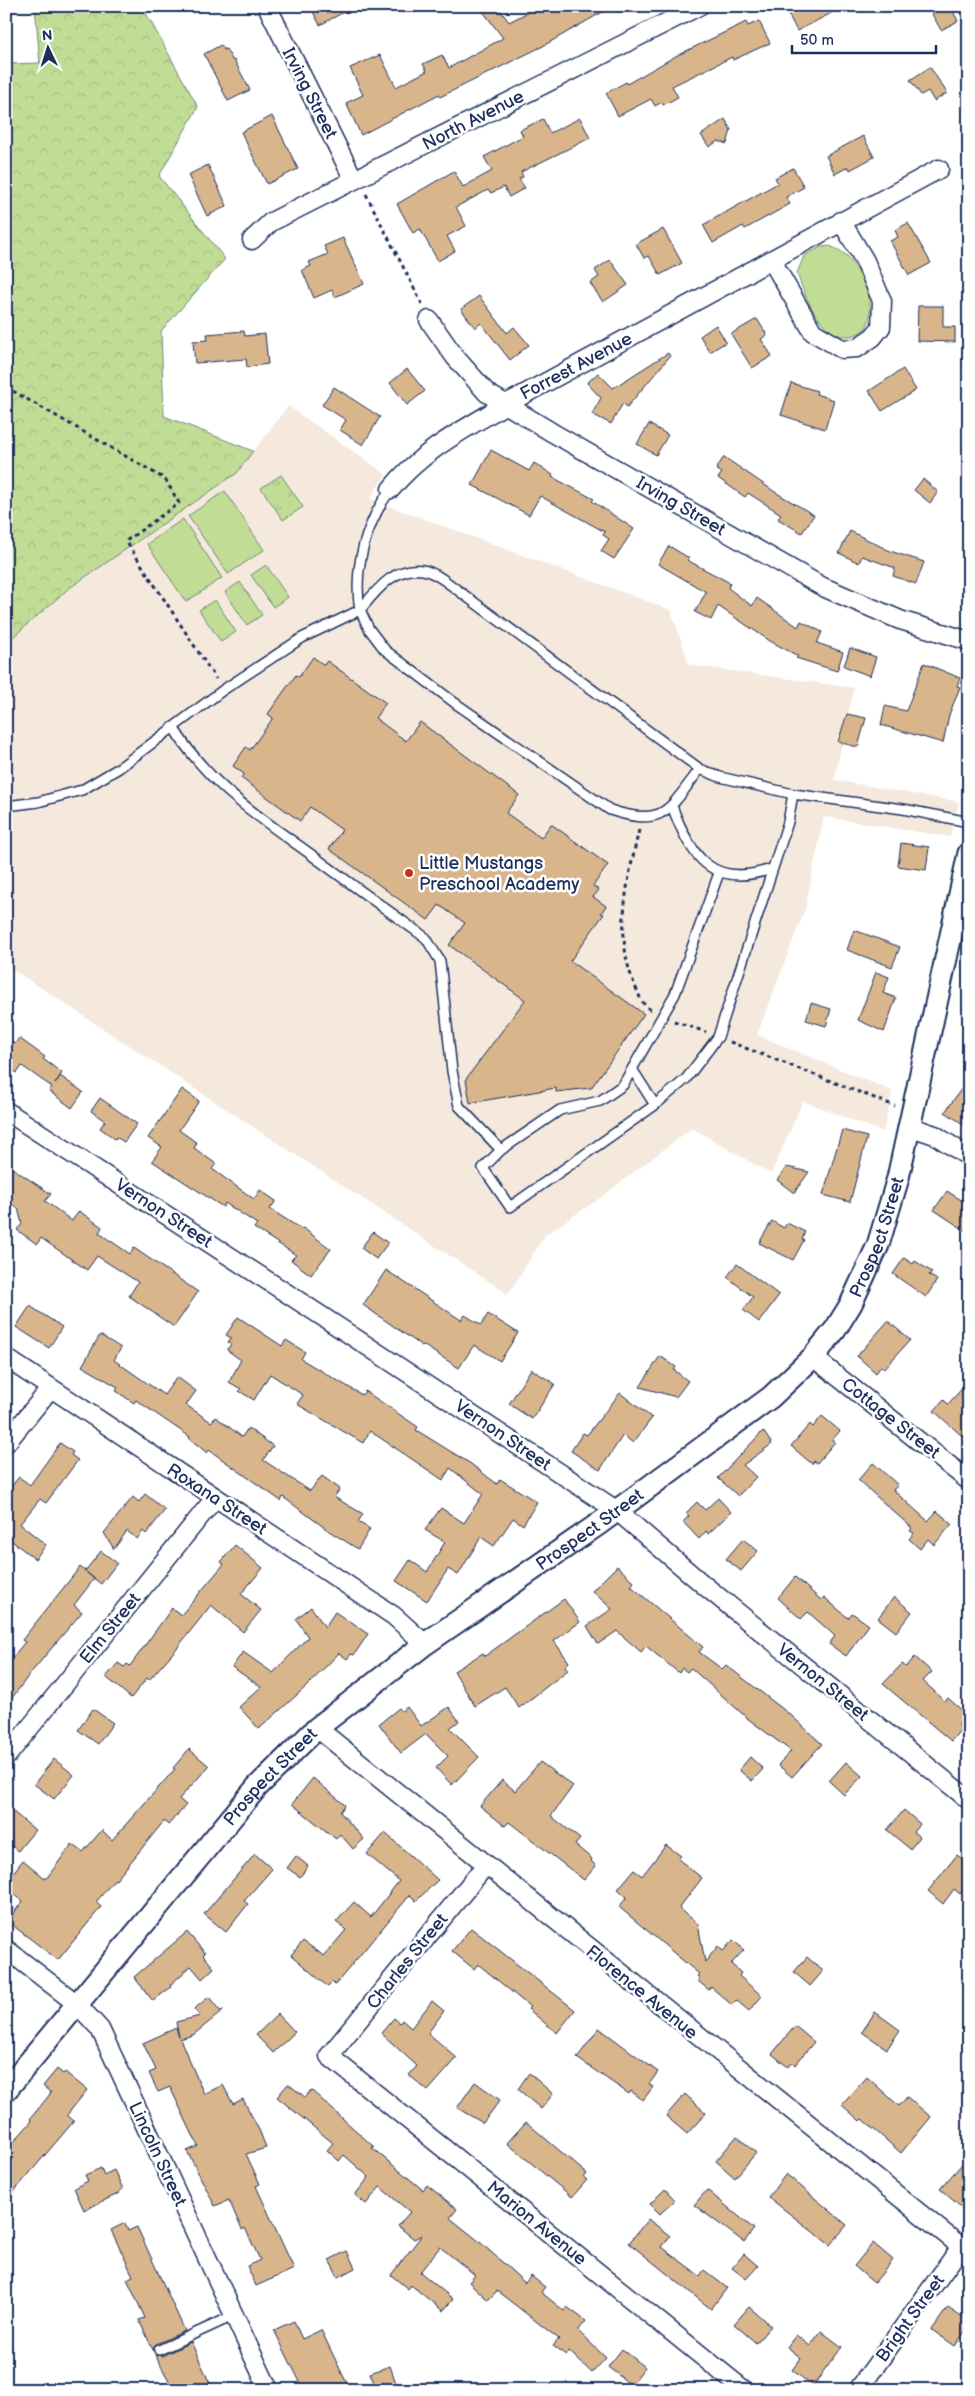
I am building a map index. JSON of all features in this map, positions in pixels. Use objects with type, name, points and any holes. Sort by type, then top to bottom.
[{"type":"street","name":"Irving Street","points":[[267,6],[354,180]]},
{"type":"street","name":"North Avenue","points":[[252,240],[270,222],[699,6]]},
{"type":"street","name":"Forrest Avenue","points":[[391,488],[404,472],[445,440],[506,404],[940,169]]},
{"type":"street","points":[[772,261],[813,332],[842,349],[857,348],[873,337],[881,327],[882,301],[865,261],[841,221]]},
{"type":"street","name":"Irving Street","points":[[429,320],[455,358],[487,393],[823,587],[900,620],[969,641]]},
{"type":"street","name":"Prospect Street","points":[[6,2090],[257,1787],[317,1728],[426,1644],[616,1510],[771,1397],[813,1357],[835,1330],[851,1304],[878,1245],[898,1178],[969,853]]},
{"type":"street","name":"Vernon Street","points":[[6,1112],[312,1309],[616,1510],[705,1586],[969,1800]]},
{"type":"street","points":[[908,1126],[935,1135],[969,1157]]},
{"type":"street","name":"Cottage Street","points":[[813,1357],[969,1480]]},
{"type":"street","name":"Roxana Street","points":[[6,1358],[394,1616],[426,1644]]},
{"type":"street","points":[[6,1443],[50,1389]]},
{"type":"street","name":"Elm Street","points":[[6,1757],[215,1498]]},
{"type":"street","name":"Florence Avenue","points":[[317,1728],[485,1866],[965,2250]]},
{"type":"street","name":"Charles Street","points":[[329,2056],[485,1866]]},
{"type":"street","name":"Lincoln Street","points":[[6,1949],[77,2004],[90,2017],[107,2042],[269,2390]]},
{"type":"street","name":"Marion Avenue","points":[[329,2056],[744,2390]]},
{"type":"street","name":"Bright Street","points":[[858,2390],[965,2250]]},
{"type":"lane","points":[[391,488],[373,519],[363,546],[356,588],[360,610],[369,628],[385,650],[455,703],[610,810],[635,818],[656,817],[672,806],[700,769]]},
{"type":"lane","points":[[6,806],[38,802],[82,790],[119,768],[223,690],[302,638],[360,610],[390,578],[407,570],[424,570],[444,580],[700,769],[720,777],[793,794],[903,809],[969,822]]},
{"type":"lane","points":[[173,728],[193,757],[238,803],[426,938],[440,961],[452,1071],[459,1106],[501,1150]]},
{"type":"lane","points":[[719,873],[675,994],[622,1085],[600,1101],[560,1110],[501,1150],[484,1168],[510,1207],[655,1105],[686,1079],[718,1037],[771,869],[788,822],[793,794]]},
{"type":"lane","points":[[672,806],[684,837],[710,868],[719,873],[753,875],[771,869]]},
{"type":"lane","points":[[632,1069],[655,1105]]},
{"type":"lane","points":[[159,2350],[233,2316]]},
{"type":"path","points":[[354,180],[366,194],[429,320]]},
{"type":"path","points":[[6,387],[165,479],[179,503],[126,541],[223,690]]},
{"type":"shaded area","name":"Little Mustangs Preschool Academy","points":[[288,406],[386,474],[370,499],[671,610],[689,665],[854,688],[834,780],[959,802],[950,837],[824,817],[805,909],[757,1035],[892,1091],[883,1132],[803,1101],[771,1174],[692,1128],[600,1198],[545,1235],[508,1294],[6,965],[6,643],[68,589],[237,473]]},
{"type":"green space","points":[[35,6],[142,6],[198,107],[159,176],[225,259],[161,331],[164,416],[253,451],[237,473],[68,589],[6,643],[6,64],[40,63]]},
{"type":"green space","points":[[830,246],[845,254],[853,263],[867,291],[870,311],[869,321],[865,329],[852,335],[840,336],[830,331],[821,322],[806,297],[797,273],[804,256],[821,247]]},
{"type":"green space","points":[[281,475],[303,507],[283,520],[261,488]]},
{"type":"green space","points":[[225,491],[264,550],[228,574],[188,516]]},
{"type":"green space","points":[[183,519],[222,578],[186,602],[147,544]]},
{"type":"green space","points":[[266,565],[288,597],[273,607],[251,575]]},
{"type":"green space","points":[[240,582],[262,615],[247,625],[225,592]]},
{"type":"green space","points":[[215,600],[236,632],[221,642],[199,610]]},
{"type":"building","points":[[310,6],[355,6],[320,25]]},
{"type":"building","points":[[479,6],[497,6],[509,22],[540,6],[613,6],[543,46],[440,97],[439,94],[361,135],[346,103],[363,95],[350,68],[380,55],[396,87],[427,71],[423,64],[442,55],[449,68],[503,38]]},
{"type":"building","points":[[784,6],[845,6],[797,31]]},
{"type":"building","points":[[945,6],[950,6],[958,21],[941,30],[932,14]]},
{"type":"building","points":[[759,21],[770,43],[733,60],[732,57],[672,86],[678,97],[663,105],[662,102],[655,106],[651,99],[618,116],[606,93],[746,22],[748,26]]},
{"type":"building","points":[[221,45],[234,60],[250,90],[228,101],[204,54]]},
{"type":"building","points":[[930,67],[947,93],[934,101],[928,91],[921,95],[910,80]]},
{"type":"building","points":[[272,116],[298,169],[267,184],[241,132]]},
{"type":"building","points":[[580,118],[590,138],[521,172],[523,177],[519,179],[525,188],[509,197],[504,187],[491,193],[488,190],[456,207],[466,226],[447,236],[455,251],[438,261],[420,229],[413,233],[397,204],[454,171],[463,187],[492,171],[484,157],[523,136],[520,130],[543,119],[550,133]]},
{"type":"building","points":[[725,119],[731,130],[727,144],[718,141],[709,147],[701,135]]},
{"type":"building","points":[[863,136],[874,157],[850,170],[848,167],[835,174],[826,156]]},
{"type":"building","points":[[208,165],[227,206],[207,216],[188,175]]},
{"type":"building","points":[[793,168],[804,187],[786,197],[790,204],[745,229],[743,226],[713,243],[703,225],[778,183],[775,178]]},
{"type":"building","points":[[908,223],[931,263],[909,275],[890,241],[898,237],[895,230]]},
{"type":"building","points":[[663,229],[682,263],[660,275],[649,256],[644,258],[636,244]]},
{"type":"building","points":[[343,238],[364,284],[335,297],[332,290],[314,298],[302,270],[311,266],[309,262],[328,254],[324,246]]},
{"type":"building","points":[[610,260],[628,285],[603,302],[590,283],[599,277],[595,270]]},
{"type":"building","points":[[479,296],[507,333],[514,327],[529,345],[510,360],[481,323],[475,328],[461,309]]},
{"type":"building","points":[[918,306],[943,306],[943,327],[955,327],[955,342],[917,341]]},
{"type":"building","points":[[757,319],[767,335],[761,339],[772,356],[752,368],[731,334]]},
{"type":"building","points":[[716,325],[726,342],[710,352],[700,336]]},
{"type":"building","points":[[244,331],[245,336],[265,334],[268,364],[247,367],[246,359],[195,363],[193,341],[208,340],[207,334]]},
{"type":"building","points":[[668,353],[670,356],[627,407],[623,403],[611,424],[592,414],[601,398],[587,383],[598,373],[613,388]]},
{"type":"building","points":[[407,369],[425,391],[407,405],[390,383]]},
{"type":"building","points":[[903,369],[916,390],[882,411],[869,391]]},
{"type":"building","points":[[791,383],[817,391],[816,394],[834,400],[825,429],[781,415]]},
{"type":"building","points":[[334,387],[380,417],[363,445],[340,430],[346,420],[322,405]]},
{"type":"building","points":[[649,424],[668,435],[656,455],[637,444]]},
{"type":"building","points":[[491,450],[529,471],[534,463],[553,475],[552,477],[594,499],[592,501],[634,529],[614,559],[601,551],[609,539],[603,535],[605,532],[540,496],[529,515],[472,485]]},
{"type":"building","points":[[724,457],[775,492],[814,515],[802,533],[778,519],[781,514],[748,493],[745,497],[718,478],[722,473],[716,469]]},
{"type":"building","points":[[923,479],[938,492],[930,503],[914,490]]},
{"type":"building","points":[[850,531],[890,551],[924,562],[916,584],[893,576],[895,568],[862,556],[859,563],[839,553]]},
{"type":"building","points":[[669,546],[689,558],[687,560],[730,583],[728,588],[752,606],[757,598],[798,627],[801,621],[822,632],[817,643],[843,652],[837,671],[796,658],[798,656],[770,641],[718,606],[711,620],[695,612],[706,592],[658,564]]},
{"type":"building","points":[[850,648],[876,657],[870,676],[844,666]]},
{"type":"building","points":[[313,657],[324,665],[327,661],[386,703],[375,718],[406,741],[420,722],[519,795],[506,813],[541,838],[551,824],[608,865],[593,886],[599,890],[593,897],[606,906],[601,913],[604,914],[570,961],[644,1014],[591,1088],[556,1092],[556,1088],[470,1103],[466,1079],[525,1000],[449,945],[465,923],[439,905],[428,920],[329,849],[342,830],[310,807],[300,821],[241,778],[244,774],[233,766],[246,747],[250,750],[273,718],[268,714],[296,675],[299,677]]},
{"type":"building","points":[[924,663],[960,678],[957,686],[960,687],[949,715],[943,743],[881,725],[885,706],[906,711]]},
{"type":"building","points":[[847,714],[866,718],[858,747],[838,742]]},
{"type":"building","points":[[901,843],[929,847],[926,870],[898,866]]},
{"type":"building","points":[[854,930],[900,947],[892,967],[847,950]]},
{"type":"building","points":[[876,972],[889,977],[883,993],[896,998],[884,1032],[858,1020]]},
{"type":"building","points":[[811,1003],[831,1009],[826,1026],[806,1020]]},
{"type":"building","points":[[6,1038],[15,1044],[19,1038],[45,1057],[43,1059],[62,1073],[60,1076],[83,1092],[72,1108],[49,1091],[52,1087],[22,1066],[17,1073],[6,1065]]},
{"type":"building","points":[[969,1078],[969,1128],[945,1112]]},
{"type":"building","points":[[182,1089],[199,1101],[179,1130],[197,1143],[194,1148],[216,1164],[212,1169],[254,1199],[260,1190],[276,1201],[270,1209],[301,1229],[303,1228],[331,1249],[311,1275],[291,1260],[296,1255],[254,1228],[257,1224],[225,1203],[223,1207],[152,1161],[162,1147],[148,1138]]},
{"type":"building","points":[[100,1098],[137,1124],[124,1142],[116,1137],[115,1139],[100,1128],[105,1121],[91,1111]]},
{"type":"building","points":[[842,1130],[867,1137],[850,1202],[823,1195]]},
{"type":"building","points":[[6,1164],[51,1194],[45,1201],[72,1221],[79,1211],[102,1227],[99,1233],[130,1254],[134,1248],[198,1292],[174,1327],[129,1296],[138,1282],[97,1256],[87,1270],[41,1238],[37,1244],[17,1230],[22,1224],[18,1208],[6,1200]]},
{"type":"building","points":[[787,1167],[809,1172],[794,1193],[777,1180]]},
{"type":"building","points":[[947,1191],[969,1205],[969,1233],[934,1210]]},
{"type":"building","points":[[772,1221],[784,1228],[787,1223],[805,1232],[802,1239],[804,1240],[793,1260],[759,1243]]},
{"type":"building","points":[[373,1232],[388,1243],[376,1259],[361,1248]]},
{"type":"building","points":[[904,1258],[913,1264],[915,1261],[932,1272],[929,1275],[937,1280],[926,1297],[893,1274]]},
{"type":"building","points":[[737,1264],[779,1295],[759,1322],[743,1310],[753,1297],[727,1277]]},
{"type":"building","points":[[386,1270],[461,1320],[465,1315],[481,1325],[488,1314],[518,1333],[500,1361],[474,1345],[459,1368],[422,1346],[363,1305]]},
{"type":"building","points":[[30,1306],[62,1327],[49,1348],[16,1327]]},
{"type":"building","points":[[238,1317],[282,1346],[286,1340],[305,1352],[301,1359],[362,1395],[365,1391],[418,1427],[416,1430],[471,1464],[497,1484],[500,1479],[537,1502],[523,1525],[513,1518],[494,1546],[481,1537],[458,1575],[448,1569],[427,1601],[396,1581],[410,1560],[427,1572],[445,1542],[425,1530],[441,1508],[464,1523],[483,1494],[450,1468],[443,1480],[370,1431],[363,1443],[297,1404],[303,1395],[270,1374],[254,1400],[239,1391],[241,1389],[229,1382],[241,1360],[227,1350],[231,1344],[228,1342],[231,1338],[226,1335]]},
{"type":"building","points":[[888,1321],[910,1340],[884,1369],[881,1366],[876,1373],[857,1356]]},
{"type":"building","points":[[100,1335],[121,1348],[114,1360],[164,1395],[177,1377],[196,1391],[186,1405],[211,1422],[216,1417],[242,1437],[248,1428],[273,1446],[263,1460],[310,1491],[322,1476],[340,1489],[334,1497],[363,1514],[358,1522],[370,1529],[358,1549],[329,1531],[283,1497],[281,1501],[209,1450],[207,1453],[190,1437],[136,1400],[134,1403],[116,1391],[118,1387],[82,1366]]},
{"type":"building","points":[[660,1356],[676,1367],[674,1370],[688,1381],[676,1397],[640,1387]]},
{"type":"building","points":[[531,1369],[555,1384],[532,1419],[509,1404]]},
{"type":"building","points":[[969,1381],[969,1442],[934,1411],[944,1400],[948,1404]]},
{"type":"building","points":[[620,1393],[652,1418],[633,1443],[623,1435],[600,1470],[571,1451],[583,1433],[587,1435]]},
{"type":"building","points":[[822,1416],[840,1431],[832,1440],[835,1442],[817,1463],[814,1461],[812,1464],[791,1446],[810,1424],[813,1427]]},
{"type":"building","points":[[763,1431],[772,1444],[743,1465],[756,1477],[738,1496],[718,1478]]},
{"type":"building","points":[[60,1443],[73,1452],[71,1455],[78,1460],[46,1503],[40,1499],[20,1524],[46,1545],[35,1559],[8,1538],[6,1541],[6,1493],[19,1477],[30,1485]]},
{"type":"building","points":[[873,1463],[898,1485],[893,1490],[928,1521],[937,1511],[952,1524],[934,1545],[928,1539],[920,1549],[909,1539],[914,1533],[910,1531],[912,1528],[858,1480]]},
{"type":"building","points":[[145,1494],[165,1510],[146,1534],[143,1531],[137,1539],[127,1531],[114,1549],[104,1533],[133,1497],[139,1502]]},
{"type":"building","points":[[718,1498],[731,1512],[708,1534],[706,1531],[699,1539],[683,1522],[689,1516],[686,1513],[697,1502],[705,1510]]},
{"type":"building","points":[[743,1539],[758,1551],[741,1571],[726,1559]]},
{"type":"building","points":[[235,1545],[263,1568],[241,1594],[261,1610],[243,1632],[211,1605],[177,1648],[149,1680],[147,1678],[131,1698],[106,1677],[118,1663],[124,1667],[127,1664],[130,1666],[172,1608],[181,1615],[224,1564],[221,1562]]},
{"type":"building","points":[[101,1551],[117,1563],[101,1584],[86,1572],[94,1579],[74,1605],[82,1612],[29,1675],[6,1706],[6,1665],[25,1642],[22,1640],[80,1567],[85,1571]]},
{"type":"building","points":[[617,1566],[634,1582],[631,1586],[703,1647],[699,1652],[722,1669],[726,1665],[793,1717],[822,1744],[792,1777],[778,1765],[791,1751],[747,1718],[691,1668],[687,1672],[682,1668],[679,1673],[646,1646],[641,1652],[617,1631],[598,1644],[587,1626],[612,1609],[592,1591]]},
{"type":"building","points":[[795,1577],[821,1600],[824,1597],[848,1618],[852,1613],[869,1625],[846,1656],[829,1644],[835,1636],[808,1612],[801,1619],[778,1598]]},
{"type":"building","points":[[894,1597],[912,1612],[896,1632],[878,1618]]},
{"type":"building","points":[[564,1599],[580,1622],[554,1641],[569,1662],[565,1666],[568,1670],[519,1708],[505,1687],[475,1706],[454,1671],[483,1653],[485,1656]]},
{"type":"building","points":[[311,1607],[325,1627],[335,1612],[368,1634],[354,1655],[351,1654],[347,1659],[339,1653],[308,1685],[259,1729],[239,1707],[261,1687],[232,1667],[243,1652],[273,1673],[308,1637],[296,1619]]},
{"type":"building","points":[[915,1657],[932,1672],[923,1681],[945,1701],[948,1698],[966,1714],[958,1724],[962,1728],[951,1741],[883,1684],[902,1664],[906,1667]]},
{"type":"building","points":[[407,1707],[421,1726],[449,1707],[459,1721],[450,1728],[479,1757],[452,1785],[436,1768],[448,1756],[426,1734],[401,1753],[379,1724],[399,1708],[402,1711]]},
{"type":"building","points":[[93,1709],[113,1723],[98,1744],[78,1730]]},
{"type":"building","points":[[189,1749],[209,1766],[179,1799],[186,1805],[168,1825],[164,1821],[96,1902],[101,1907],[58,1960],[7,1921],[23,1901],[6,1888],[6,1882],[23,1860],[46,1879],[72,1844],[83,1852],[102,1830],[112,1840],[175,1769],[173,1768]]},
{"type":"building","points":[[750,1757],[763,1769],[752,1781],[739,1770]]},
{"type":"building","points":[[54,1759],[74,1775],[54,1799],[34,1784]]},
{"type":"building","points":[[540,1762],[573,1786],[551,1816],[580,1839],[575,1845],[592,1859],[591,1861],[596,1866],[584,1880],[509,1822],[505,1826],[480,1806],[502,1780],[515,1791]]},
{"type":"building","points":[[846,1762],[862,1776],[844,1795],[829,1781]]},
{"type":"building","points":[[313,1778],[345,1805],[340,1812],[364,1839],[353,1849],[340,1834],[336,1839],[292,1804]]},
{"type":"building","points":[[6,1806],[35,1830],[18,1851],[6,1841]]},
{"type":"building","points":[[904,1810],[920,1824],[913,1832],[920,1837],[910,1849],[887,1830]]},
{"type":"building","points":[[385,1833],[438,1880],[416,1901],[410,1895],[335,1985],[332,1982],[328,1987],[291,1955],[303,1941],[324,1956],[346,1930],[336,1922],[354,1902],[371,1917],[399,1881],[367,1854]]},
{"type":"building","points":[[666,1845],[681,1856],[678,1859],[702,1878],[679,1908],[698,1924],[705,1962],[718,1946],[723,1951],[733,1940],[744,1950],[731,1964],[741,1973],[739,1976],[762,1996],[749,2011],[736,2000],[732,2005],[711,1987],[709,1990],[698,1981],[700,1978],[697,1976],[699,1974],[619,1907],[627,1897],[618,1889],[634,1870],[642,1876]]},
{"type":"building","points":[[255,1854],[272,1869],[244,1901],[248,1904],[226,1932],[204,1914]]},
{"type":"building","points":[[957,1855],[969,1864],[969,1883],[960,1894],[954,1889],[943,1904],[928,1891]]},
{"type":"building","points":[[296,1856],[308,1866],[300,1877],[287,1868]]},
{"type":"building","points":[[471,1928],[575,2010],[557,2033],[528,2009],[530,2007],[478,1964],[474,1969],[452,1951]]},
{"type":"building","points":[[187,1932],[205,1953],[203,1955],[214,1968],[202,1979],[191,1966],[170,1985],[171,1987],[153,2001],[134,1977]]},
{"type":"building","points":[[807,1957],[823,1971],[810,1986],[794,1972]]},
{"type":"building","points":[[209,1997],[220,2011],[224,2010],[193,2035],[180,2039],[204,2094],[223,2085],[233,2104],[243,2099],[260,2132],[266,2148],[246,2154],[260,2184],[256,2186],[294,2269],[256,2286],[247,2266],[260,2260],[245,2228],[242,2230],[229,2200],[215,2206],[187,2151],[198,2146],[170,2087],[158,2092],[149,2073],[156,2070],[143,2043],[176,2028],[179,2037],[176,2022],[200,2016],[194,2009]]},
{"type":"building","points":[[432,2001],[444,2011],[428,2033],[457,2058],[428,2091],[409,2075],[417,2066],[381,2033],[394,2018],[400,2023],[402,2020],[411,2028]]},
{"type":"building","points":[[875,2012],[900,2030],[887,2049],[862,2032]]},
{"type":"building","points":[[278,2014],[295,2032],[273,2053],[256,2035]]},
{"type":"building","points":[[795,2026],[814,2042],[795,2065],[792,2062],[788,2067],[772,2054]]},
{"type":"building","points":[[599,2028],[658,2072],[649,2084],[653,2087],[643,2100],[631,2091],[629,2094],[577,2058]]},
{"type":"building","points":[[57,2069],[63,2074],[65,2072],[87,2090],[67,2115],[74,2121],[6,2201],[6,2160],[12,2154],[7,2149],[32,2121],[30,2119],[51,2093],[43,2086]]},
{"type":"building","points":[[529,2073],[553,2094],[541,2109],[518,2089]]},
{"type":"building","points":[[867,2077],[899,2106],[907,2097],[931,2117],[901,2153],[862,2119],[860,2121],[842,2105]]},
{"type":"building","points":[[475,2082],[500,2100],[483,2123],[457,2108]]},
{"type":"building","points":[[288,2084],[305,2097],[311,2090],[374,2147],[372,2148],[423,2190],[427,2185],[457,2209],[450,2218],[480,2242],[525,2283],[531,2276],[545,2287],[541,2292],[564,2311],[567,2307],[586,2321],[578,2331],[606,2358],[592,2373],[569,2351],[566,2355],[553,2346],[559,2339],[497,2291],[488,2300],[469,2282],[475,2275],[440,2247],[420,2272],[453,2299],[443,2311],[411,2285],[408,2289],[391,2275],[422,2235],[414,2239],[398,2226],[410,2212],[380,2187],[366,2204],[355,2195],[369,2177],[344,2155],[339,2161],[327,2150],[333,2143],[277,2097]]},
{"type":"building","points":[[685,2094],[706,2113],[687,2134],[666,2116]]},
{"type":"building","points":[[526,2122],[587,2174],[584,2178],[587,2180],[572,2197],[507,2143]]},
{"type":"building","points":[[737,2136],[756,2153],[735,2178],[716,2161]]},
{"type":"building","points":[[969,2156],[969,2214],[940,2189]]},
{"type":"building","points":[[101,2168],[104,2175],[114,2170],[123,2189],[119,2191],[120,2193],[84,2210],[74,2188],[88,2181],[85,2175]]},
{"type":"building","points":[[786,2174],[847,2225],[830,2245],[768,2197]]},
{"type":"building","points":[[665,2189],[675,2200],[660,2214],[650,2204]]},
{"type":"building","points":[[707,2190],[754,2229],[744,2242],[694,2205]]},
{"type":"building","points":[[648,2219],[670,2236],[662,2247],[700,2276],[704,2270],[727,2288],[711,2309],[629,2243]]},
{"type":"building","points":[[125,2223],[128,2231],[137,2227],[185,2331],[156,2344],[153,2350],[139,2320],[145,2318],[127,2279],[133,2276],[111,2230]]},
{"type":"building","points":[[873,2243],[893,2260],[874,2283],[854,2266]]},
{"type":"building","points":[[347,2251],[355,2268],[338,2277],[329,2260]]},
{"type":"building","points":[[744,2254],[758,2266],[746,2279],[732,2268]]},
{"type":"building","points":[[749,2307],[771,2326],[756,2343],[734,2324]]},
{"type":"building","points":[[948,2307],[969,2321],[969,2326],[955,2346],[932,2330]]},
{"type":"building","points":[[294,2321],[302,2339],[321,2330],[350,2390],[304,2390],[274,2330]]},
{"type":"building","points":[[821,2331],[842,2347],[813,2386],[792,2370],[801,2358],[787,2347],[796,2335],[810,2346]]},
{"type":"building","points":[[191,2342],[213,2390],[174,2390],[155,2355],[162,2356]]},
{"type":"building","points":[[622,2349],[645,2367],[631,2385],[608,2367]]},
{"type":"building","points":[[390,2366],[396,2383],[377,2390],[370,2373]]},
{"type":"place","name":"Little Mustangs Preschool Academy","points":[[409,873]]}]
